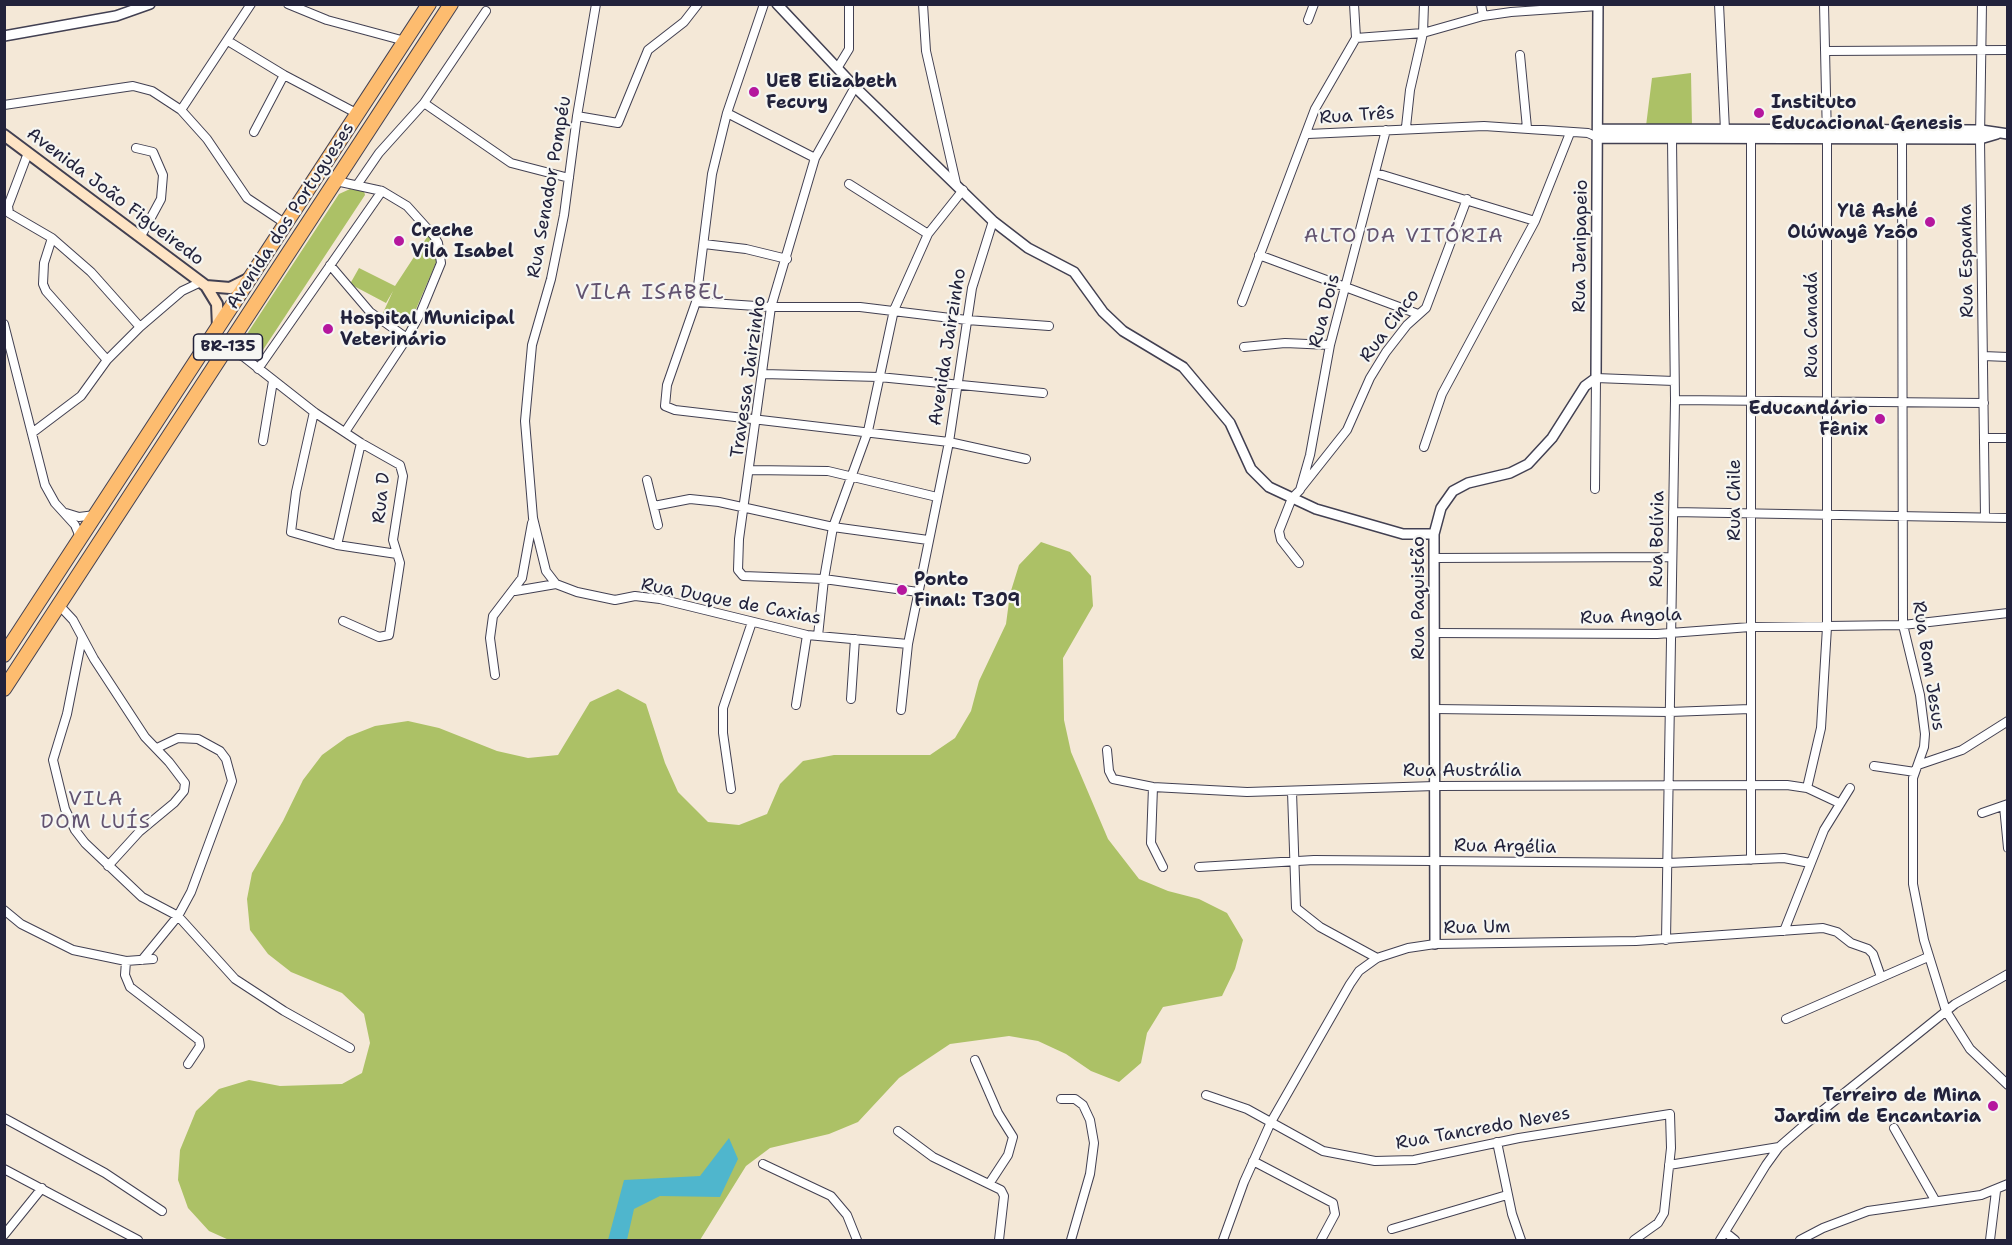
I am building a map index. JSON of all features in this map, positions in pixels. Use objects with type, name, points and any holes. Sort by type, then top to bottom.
[{"type":"highway","name":"Avenida dos Portugueses","points":[[4,655],[429,4]]},
{"type":"highway","name":"Avenida dos Portugueses","points":[[4,688],[451,4]]},
{"type":"highway","points":[[358,147],[365,126],[396,80],[396,73],[386,70]]},
{"type":"highway","points":[[59,604],[54,600],[53,592],[73,559],[79,542]]},
{"type":"main road","name":"Avenida João Figueiredo","points":[[4,135],[204,284],[217,304],[218,330]]},
{"type":"main road","name":"Avenida João Figueiredo","points":[[204,284],[230,288],[252,277]]},
{"type":"street","points":[[4,36],[116,16],[150,4]]},
{"type":"street","points":[[181,110],[251,4]]},
{"type":"street","points":[[288,4],[327,20],[405,41]]},
{"type":"street","name":"Rua Senador Pompéu","points":[[556,584],[546,571],[533,519],[525,421],[532,345],[551,279],[596,4]]},
{"type":"street","points":[[577,116],[618,123],[648,50],[684,22],[698,4]]},
{"type":"street","points":[[764,4],[727,113],[712,174],[696,302],[664,395],[665,406],[675,410],[949,442],[1026,459]]},
{"type":"street","points":[[777,4],[855,87],[993,221],[1028,248],[1059,262],[1074,272],[1104,312],[1123,331],[1183,367],[1230,423],[1255,474],[1269,487],[1316,508],[1402,534],[1434,534]]},
{"type":"street","points":[[838,67],[849,49],[849,4]]},
{"type":"street","points":[[923,4],[926,51],[956,183]]},
{"type":"street","points":[[1308,20],[1314,4]]},
{"type":"street","points":[[1308,134],[1315,109],[1356,38],[1354,4]]},
{"type":"street","points":[[1406,127],[1410,90],[1423,33],[1424,4]]},
{"type":"street","points":[[1481,4],[1483,16]]},
{"type":"street","points":[[1719,4],[1725,130]]},
{"type":"street","name":"Rua Canadá","points":[[1807,788],[1821,728],[1827,627],[1827,135],[1824,4]]},
{"type":"street","name":"Rua Espanha","points":[[1982,4],[1985,518]]},
{"type":"street","points":[[1356,38],[1423,33],[1483,16],[1543,8],[1598,5]]},
{"type":"street","name":"Rua Jenipapeio","points":[[1595,489],[1598,5]]},
{"type":"street","points":[[357,185],[380,153],[424,103],[486,11]]},
{"type":"street","points":[[228,40],[284,75],[358,114]]},
{"type":"street","points":[[1825,51],[2007,50]]},
{"type":"street","points":[[1520,55],[1527,128]]},
{"type":"street","points":[[254,132],[284,75]]},
{"type":"street","points":[[4,105],[134,86],[152,91],[181,110],[207,140],[247,198],[286,224]]},
{"type":"street","name":"Travessa Jairzinho","points":[[824,579],[743,576],[738,564],[743,508],[764,374],[771,307],[815,158],[855,87]]},
{"type":"street","points":[[424,103],[511,164],[569,178]]},
{"type":"street","points":[[727,113],[815,158]]},
{"type":"street","name":"Rua Três","points":[[1242,302],[1297,154],[1308,134],[1406,127],[1484,126],[1599,134]]},
{"type":"street","name":"Rua Dois","points":[[1300,490],[1312,443],[1330,345],[1386,130]]},
{"type":"street","points":[[1599,134],[1725,130],[1902,139],[1981,134]]},
{"type":"street","points":[[1424,447],[1442,394],[1535,221],[1570,133]]},
{"type":"street","points":[[1599,134],[1672,139],[2003,134]]},
{"type":"street","name":"Rua Bolívia","points":[[1666,940],[1675,400],[1672,139]]},
{"type":"street","name":"Rua Chile","points":[[1751,139],[1750,785],[1752,860]]},
{"type":"street","name":"Rua Bom Jesus","points":[[1902,139],[1903,625],[1920,695],[1925,734],[1912,785],[1913,884],[1928,957],[1946,1011],[1970,1049],[2007,1085]]},
{"type":"street","points":[[136,148],[153,152],[163,175],[161,199],[141,236]]},
{"type":"street","points":[[28,153],[7,210],[13,216],[52,238],[91,272],[140,327]]},
{"type":"street","points":[[1376,172],[1535,221]]},
{"type":"street","points":[[336,181],[382,191],[407,206],[434,236],[441,263],[420,314],[407,338],[345,432]]},
{"type":"street","points":[[849,184],[928,234]]},
{"type":"street","points":[[818,636],[824,579],[833,527],[854,475],[868,431],[894,310],[928,234],[963,190]]},
{"type":"street","points":[[258,369],[382,191]]},
{"type":"street","name":"Rua Cinco","points":[[1300,490],[1347,430],[1375,370],[1418,314],[1426,308],[1467,200]]},
{"type":"street","name":"Avenida Jairzinho","points":[[901,710],[908,644],[949,442],[972,288],[993,221]]},
{"type":"street","points":[[52,238],[44,263],[43,284],[46,291],[106,360]]},
{"type":"street","points":[[704,244],[746,249],[787,259]]},
{"type":"street","points":[[1259,255],[1418,314]]},
{"type":"street","points":[[330,265],[370,312],[407,338]]},
{"type":"street","points":[[32,434],[81,396],[106,360],[140,327],[182,291],[204,284]]},
{"type":"street","points":[[696,302],[771,307],[860,307],[967,320],[1049,326]]},
{"type":"street","points":[[4,324],[45,485],[75,525],[79,542]]},
{"type":"street","points":[[1244,347],[1285,343],[1330,345]]},
{"type":"street","name":"Rua D","points":[[230,344],[258,369],[314,412],[400,465],[402,469],[393,540],[399,571],[389,635],[379,637],[342,621]]},
{"type":"street","name":"Rua D","points":[[230,344],[244,357]]},
{"type":"street","points":[[1983,356],[2007,357]]},
{"type":"street","points":[[764,374],[879,377],[1043,393]]},
{"type":"street","points":[[1596,378],[1674,381]]},
{"type":"street","name":"Rua Paquistão","points":[[1435,944],[1434,534],[1442,508],[1453,491],[1468,483],[1510,473],[1528,464],[1552,438],[1585,386],[1596,378]]},
{"type":"street","points":[[262,441],[273,381]]},
{"type":"street","points":[[1675,400],[1984,403]]},
{"type":"street","points":[[314,412],[290,525],[292,534],[337,545],[397,554]]},
{"type":"street","points":[[1984,438],[2007,438]]},
{"type":"street","points":[[337,545],[361,443]]},
{"type":"street","points":[[750,470],[828,471],[854,475],[938,497]]},
{"type":"street","points":[[647,480],[658,525]]},
{"type":"street","points":[[1299,563],[1281,540],[1279,531],[1292,498],[1300,490]]},
{"type":"street","points":[[654,506],[690,500],[719,502],[833,527],[928,540]]},
{"type":"street","points":[[1673,512],[2007,518]]},
{"type":"street","points":[[64,513],[78,517],[96,515]]},
{"type":"street","points":[[495,675],[490,638],[493,616],[504,599],[515,591],[525,568],[533,519]]},
{"type":"street","points":[[1434,558],[1672,557]]},
{"type":"street","points":[[824,579],[918,592]]},
{"type":"street","name":"Rua Duque de Caxias","points":[[515,591],[556,584],[577,592],[615,600],[635,596],[660,599],[807,635],[908,644]]},
{"type":"street","points":[[59,604],[73,620],[140,731],[185,783],[184,791],[174,803],[139,832],[108,866]]},
{"type":"street","name":"Rua Angola","points":[[1435,633],[1671,633],[1750,627],[1903,625],[2007,613]]},
{"type":"street","points":[[731,789],[723,732],[723,708],[752,622]]},
{"type":"street","points":[[796,705],[807,635]]},
{"type":"street","points":[[82,638],[67,714],[53,760],[65,809],[75,830],[108,866],[142,897],[178,916],[235,979],[284,1011],[350,1048]]},
{"type":"street","points":[[851,699],[855,639]]},
{"type":"street","points":[[1435,709],[1670,712],[1750,709]]},
{"type":"street","points":[[1874,766],[1916,769],[1962,750],[2007,721]]},
{"type":"street","points":[[142,960],[178,916],[191,892],[231,790],[231,773],[226,759],[213,747],[186,736],[157,748]]},
{"type":"street","name":"Rua Austrália","points":[[1107,750],[1109,771],[1113,779],[1153,787],[1292,792],[1435,786],[1750,785],[1807,788],[1839,803]]},
{"type":"street","points":[[1153,787],[1151,843],[1162,867]]},
{"type":"street","points":[[1784,931],[1810,863],[1839,803],[1850,788]]},
{"type":"street","points":[[1292,792],[1297,910],[1320,927],[1377,958]]},
{"type":"street","points":[[1982,813],[2006,805],[2007,848]]},
{"type":"street","name":"Rua Argélia","points":[[1199,867],[1295,861],[1668,863],[1784,858],[1810,863]]},
{"type":"street","points":[[4,910],[21,924],[73,950],[126,961],[153,959]]},
{"type":"street","name":"Rua Um","points":[[1223,1240],[1252,1161],[1271,1122],[1359,970],[1377,958],[1408,948],[1435,944],[1666,940],[1823,928],[1837,932],[1873,954],[1881,977]]},
{"type":"street","points":[[1786,1019],[1928,957]]},
{"type":"street","points":[[126,961],[125,975],[130,987],[199,1040],[200,1046],[188,1064]]},
{"type":"street","points":[[1720,1240],[1749,1190],[1779,1147],[1946,1011],[2007,974]]},
{"type":"street","points":[[975,1060],[998,1113],[1013,1137],[1008,1155],[989,1184]]},
{"type":"street","name":"Rua Tancredo Neves","points":[[1206,1095],[1247,1109],[1323,1150],[1375,1161],[1414,1160],[1497,1142],[1671,1114],[1669,1165]]},
{"type":"street","points":[[1061,1099],[1075,1099],[1083,1105],[1090,1120],[1094,1143],[1090,1174],[1071,1240]]},
{"type":"street","points":[[4,1118],[105,1173],[162,1211]]},
{"type":"street","points":[[1893,1128],[1935,1200]]},
{"type":"street","points":[[898,1131],[933,1157],[1001,1190],[1004,1196],[999,1240]]},
{"type":"street","points":[[1497,1142],[1507,1195],[1521,1240]]},
{"type":"street","points":[[1634,1240],[1658,1223],[1664,1213],[1669,1165],[1779,1147]]},
{"type":"street","points":[[1252,1161],[1332,1201],[1336,1208],[1335,1214],[1321,1240]]},
{"type":"street","points":[[763,1164],[831,1196],[847,1215],[857,1240]]},
{"type":"street","points":[[4,1169],[138,1240]]},
{"type":"street","points":[[1800,1240],[1823,1228],[1868,1211],[1996,1191],[2007,1184]]},
{"type":"street","points":[[4,1235],[42,1188]]},
{"type":"street","points":[[1990,1240],[1996,1191]]},
{"type":"street","points":[[1392,1229],[1507,1195]]},
{"type":"street","points":[[1725,1232],[1735,1240]]},
{"type":"green space","points":[[1691,73],[1692,126],[1646,126],[1652,78]]},
{"type":"green space","points":[[350,189],[364,191],[365,195],[257,359],[243,340],[339,194]]},
{"type":"green space","points":[[429,234],[434,240],[438,258],[410,323],[404,324],[383,313],[393,291],[386,303],[350,284],[359,268],[395,286]]},
{"type":"green space","points":[[1041,542],[1070,552],[1091,576],[1093,606],[1063,658],[1064,720],[1071,752],[1108,839],[1139,879],[1168,891],[1199,899],[1227,913],[1243,940],[1235,969],[1222,996],[1163,1007],[1147,1033],[1141,1063],[1119,1082],[1091,1071],[1066,1054],[1038,1041],[1009,1036],[950,1044],[899,1078],[858,1122],[829,1134],[770,1148],[746,1166],[700,1240],[229,1240],[209,1231],[188,1208],[178,1180],[180,1150],[196,1111],[219,1089],[249,1080],[280,1086],[342,1084],[362,1073],[370,1043],[364,1014],[342,993],[291,972],[268,954],[250,930],[247,899],[252,873],[283,821],[303,780],[322,755],[347,737],[375,726],[408,721],[439,728],[497,751],[528,758],[558,755],[590,702],[618,689],[646,704],[665,763],[678,792],[708,822],[739,825],[767,814],[780,784],[803,761],[834,755],[930,755],[955,738],[971,711],[979,681],[1006,624],[1010,594],[1019,565]]},
{"type":"water","points":[[729,1138],[738,1159],[720,1197],[660,1196],[634,1209],[627,1240],[608,1240],[624,1180],[700,1176]]},
{"type":"place","name":"UEB Elizabeth Fecury","points":[[754,92]]},
{"type":"place","name":"Instituto Educacional Genesis","points":[[1759,113]]},
{"type":"place","name":"Ylê Ashé Olúwayê Yzôo","points":[[1930,222]]},
{"type":"place","name":"Creche Vila Isabel","points":[[399,241]]},
{"type":"place","name":"Hospital Municipal Veterinário","points":[[328,329]]},
{"type":"place","name":"Educandário Fênix","points":[[1880,419]]},
{"type":"place","name":"Ponto Final: T309","points":[[902,590]]},
{"type":"place","name":"Terreiro de Mina Jardim de Encantaria","points":[[1993,1106]]},
{"type":"district","name":"ALTO DA VITÓRIA","points":[[1404,237]]},
{"type":"district","name":"VILA ISABEL","points":[[650,294]]},
{"type":"district","name":"VILA DOM LUÍS","points":[[96,812]]}]
